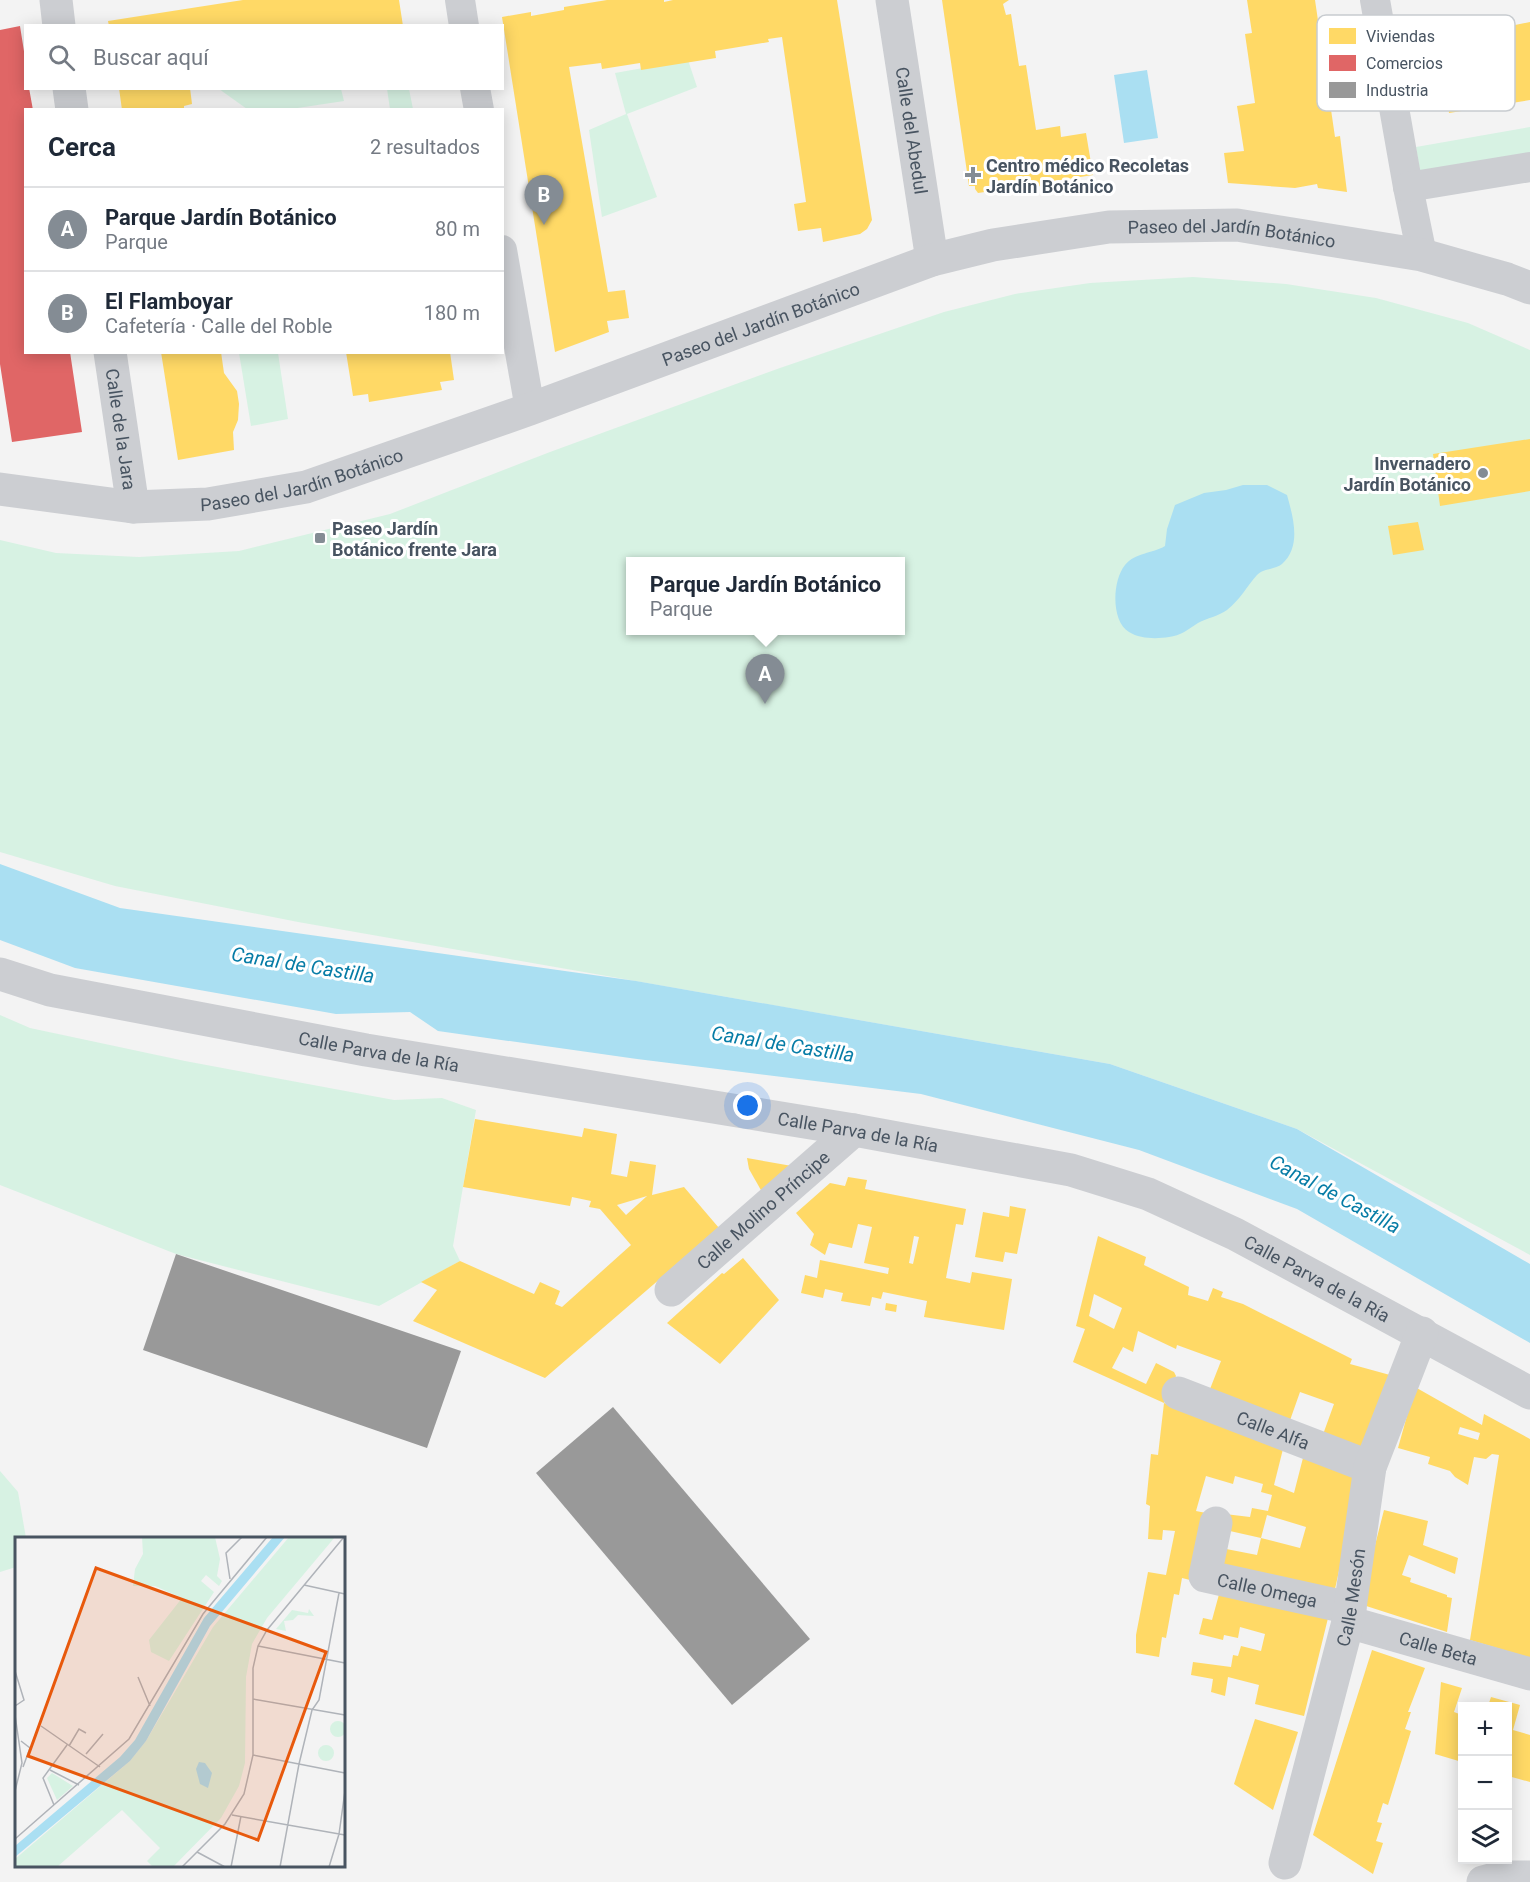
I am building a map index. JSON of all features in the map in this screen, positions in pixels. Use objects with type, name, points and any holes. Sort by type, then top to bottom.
[{"type":"main road","points":[[1483,1882],[1502,1877],[1530,1877]]},
{"type":"street","points":[[56,0],[59,24]]},
{"type":"street","points":[[460,0],[464,24]]},
{"type":"street","name":"Calle del Abedul","points":[[892,0],[932,260]]},
{"type":"street","points":[[1376,0],[1379,15]]},
{"type":"street","points":[[69,90],[72,108]]},
{"type":"street","points":[[475,90],[478,108]]},
{"type":"street","points":[[1395,111],[1422,255]]},
{"type":"street","points":[[1408,187],[1530,167]]},
{"type":"street","name":"Paseo del Jardín Botánico","points":[[0,489],[133,507],[208,504],[306,487],[530,409],[932,260],[993,245],[1109,227],[1237,225],[1422,255],[1507,279],[1530,288]]},
{"type":"street","points":[[504,261],[530,409]]},
{"type":"street","name":"Calle de la Jara","points":[[110,354],[133,507]]},
{"type":"street","name":"Calle Parva de la Ría","points":[[0,974],[50,990],[366,1050],[855,1130],[1071,1170],[1148,1194],[1235,1234],[1530,1393]]},
{"type":"street","name":"Calle Molino Príncipe","points":[[671,1290],[855,1130]]},
{"type":"street","name":"Calle Mesón","points":[[1285,1863],[1349,1615],[1370,1467],[1422,1334]]},
{"type":"street","name":"Calle Alfa","points":[[1178,1392],[1370,1467]]},
{"type":"street","name":"Calle Omega","points":[[1216,1522],[1205,1576],[1349,1615]]},
{"type":"street","name":"Calle Beta","points":[[1349,1615],[1530,1674]]},
{"type":"green space","points":[[688,60],[697,87],[627,114],[657,197],[602,217],[589,130],[626,114],[615,73]]},
{"type":"green space","points":[[220,90],[341,90],[344,101],[298,108],[246,108]]},
{"type":"green space","points":[[387,90],[409,90],[413,108],[390,108]]},
{"type":"green space","points":[[1530,127],[1530,171],[1423,189],[1416,147]]},
{"type":"green space","points":[[1193,277],[1286,284],[1376,298],[1468,323],[1530,350],[1530,1255],[1297,1129],[1110,1064],[298,922],[115,886],[0,852],[0,540],[56,553],[139,557],[239,551],[390,514],[550,452],[780,368],[944,312],[1015,294],[1090,283]]},
{"type":"green space","points":[[239,354],[278,354],[288,419],[251,426]]},
{"type":"green space","points":[[0,1015],[30,1028],[185,1061],[394,1100],[442,1098],[476,1110],[453,1246],[460,1261],[379,1306],[176,1254],[0,1185]]},
{"type":"green space","points":[[0,1471],[18,1492],[26,1537],[15,1537],[15,1567],[0,1572]]},
{"type":"water","points":[[1147,70],[1158,138],[1124,143],[1114,75]]},
{"type":"water","points":[[1243,485],[1267,485],[1287,495],[1294,531],[1292,549],[1288,557],[1279,566],[1260,573],[1253,579],[1227,610],[1198,623],[1181,634],[1154,638],[1129,632],[1119,619],[1115,600],[1118,581],[1125,565],[1139,555],[1165,546],[1167,529],[1175,505],[1204,493]]},
{"type":"water","name":"Canal de Castilla","points":[[0,864],[120,908],[636,981],[1110,1064],[1297,1129],[1530,1264],[1530,1343],[1297,1209],[1139,1150],[921,1094],[637,1059],[438,1031],[410,1012],[336,1014],[75,968],[0,940]]},
{"type":"building: Viviendas","points":[[243,0],[399,0],[403,24],[109,24],[108,21]]},
{"type":"building: Viviendas","points":[[607,0],[664,0],[664,2],[673,0],[837,0],[872,220],[867,229],[860,234],[823,242],[821,228],[798,231],[794,204],[806,202],[782,37],[768,39],[769,42],[715,51],[716,58],[641,70],[640,63],[602,69],[601,63],[569,67],[608,292],[625,290],[629,318],[607,321],[609,332],[555,352],[502,17],[531,12],[531,16],[564,10],[564,7]]},
{"type":"building: Viviendas","points":[[942,0],[1009,0],[1003,4],[1006,15],[1011,14],[1019,66],[1026,65],[1036,130],[1060,126],[1061,137],[1086,133],[1093,175],[1034,187],[1033,183],[1013,187],[1013,190],[992,193],[991,191],[978,193],[975,186],[969,186]]},
{"type":"building: Viviendas","points":[[1247,0],[1315,0],[1317,15],[1317,111],[1331,111],[1335,137],[1340,136],[1347,192],[1318,188],[1317,184],[1295,188],[1228,183],[1224,153],[1244,151],[1237,106],[1255,103],[1245,34],[1252,33]]},
{"type":"building: Viviendas","points":[[1530,22],[1530,100],[1515,102],[1515,25]]},
{"type":"building: Viviendas","points":[[119,90],[190,90],[192,104],[184,108],[122,108]]},
{"type":"building: Viviendas","points":[[161,354],[221,354],[224,373],[237,391],[239,404],[238,420],[233,432],[234,450],[178,460]]},
{"type":"building: Viviendas","points":[[346,354],[450,354],[454,380],[440,382],[442,390],[369,402],[368,394],[353,396]]},
{"type":"building: Viviendas","name":"Invernadero Jardín Botánico","points":[[1530,439],[1530,491],[1440,506],[1433,454]]},
{"type":"building: Viviendas","points":[[1418,522],[1424,550],[1393,555],[1388,526]]},
{"type":"building: Viviendas","points":[[475,1119],[582,1137],[584,1128],[617,1134],[611,1174],[627,1177],[630,1161],[656,1165],[652,1195],[684,1187],[719,1228],[545,1378],[413,1321],[437,1290],[421,1282],[460,1261],[534,1294],[540,1282],[560,1291],[555,1304],[562,1307],[631,1245],[600,1209],[589,1207],[591,1201],[572,1197],[570,1206],[463,1187]],"holes":[[[647,1196],[626,1215],[617,1205]]]},
{"type":"building: Viviendas","points":[[747,1158],[792,1166],[762,1192],[749,1169]]},
{"type":"building: Viviendas","points":[[848,1177],[867,1180],[865,1189],[966,1209],[963,1225],[956,1224],[946,1278],[970,1283],[972,1272],[1012,1279],[1004,1330],[924,1317],[927,1301],[883,1292],[881,1299],[872,1297],[870,1306],[841,1301],[843,1293],[825,1289],[823,1298],[801,1293],[805,1275],[817,1278],[820,1260],[888,1274],[889,1268],[864,1263],[872,1227],[858,1224],[852,1248],[829,1243],[825,1255],[810,1245],[814,1234],[796,1213],[830,1183],[845,1186]],"holes":[[[914,1236],[919,1237],[913,1264],[909,1263]]]},
{"type":"building: Viviendas","points":[[1010,1206],[1026,1209],[1017,1254],[1005,1252],[1003,1262],[975,1257],[983,1212],[1009,1217]]},
{"type":"building: Viviendas","points":[[1098,1236],[1146,1257],[1144,1265],[1189,1287],[1188,1295],[1208,1301],[1213,1288],[1223,1292],[1221,1297],[1243,1304],[1352,1359],[1350,1364],[1390,1375],[1359,1456],[1321,1440],[1334,1404],[1300,1392],[1288,1426],[1210,1389],[1221,1361],[1177,1345],[1176,1349],[1138,1331],[1133,1352],[1123,1347],[1112,1368],[1146,1384],[1156,1363],[1174,1372],[1176,1376],[1164,1403],[1073,1362],[1085,1329],[1076,1326]],"holes":[[[1094,1294],[1122,1308],[1114,1329],[1089,1316]]]},
{"type":"building: Viviendas","points":[[743,1258],[779,1300],[720,1364],[667,1323],[722,1273],[724,1274]]},
{"type":"building: Viviendas","points":[[886,1303],[897,1305],[896,1312],[885,1310]]},
{"type":"building: Viviendas","points":[[1415,1387],[1482,1425],[1484,1414],[1530,1439],[1530,1658],[1470,1640],[1499,1455],[1492,1454],[1486,1459],[1474,1457],[1468,1485],[1450,1471],[1428,1464],[1430,1457],[1398,1448]],"holes":[[[1460,1427],[1480,1433],[1478,1440],[1458,1434]]]},
{"type":"building: Viviendas","points":[[1164,1403],[1284,1445],[1274,1485],[1294,1493],[1304,1454],[1360,1476],[1333,1598],[1211,1569],[1216,1547],[1257,1555],[1261,1538],[1221,1529],[1225,1514],[1250,1517],[1252,1508],[1268,1511],[1272,1495],[1261,1492],[1263,1484],[1235,1476],[1233,1484],[1206,1476],[1196,1511],[1211,1514],[1198,1582],[1182,1578],[1179,1595],[1174,1594],[1166,1638],[1162,1637],[1159,1657],[1136,1653],[1136,1635],[1148,1572],[1166,1575],[1175,1531],[1163,1530],[1162,1540],[1148,1539],[1150,1506],[1146,1504],[1151,1454],[1158,1455]],"holes":[[[1267,1515],[1306,1527],[1300,1548],[1261,1538]]]},
{"type":"building: Viviendas","points":[[1384,1510],[1428,1521],[1423,1545],[1458,1558],[1455,1574],[1409,1555],[1402,1575],[1411,1578],[1410,1582],[1452,1598],[1447,1632],[1360,1604]]},
{"type":"building: Viviendas","points":[[1221,1587],[1330,1610],[1304,1716],[1255,1704],[1259,1685],[1228,1677],[1225,1696],[1211,1692],[1213,1679],[1191,1675],[1193,1662],[1231,1667],[1233,1655],[1238,1656],[1241,1646],[1261,1651],[1265,1634],[1240,1627],[1238,1638],[1224,1635],[1223,1640],[1199,1634],[1203,1618],[1212,1620]]},
{"type":"building: Viviendas","points":[[1372,1650],[1425,1668],[1408,1712],[1411,1712],[1405,1729],[1411,1731],[1388,1805],[1383,1803],[1377,1822],[1382,1823],[1376,1841],[1383,1843],[1373,1874],[1313,1835]]},
{"type":"building: Viviendas","points":[[1441,1682],[1462,1688],[1454,1712],[1458,1714],[1458,1761],[1435,1754]]},
{"type":"building: Viviendas","points":[[1491,1697],[1509,1702],[1489,1702]]},
{"type":"building: Viviendas","points":[[1512,1703],[1520,1705],[1513,1730],[1530,1735],[1530,1782],[1512,1777]]},
{"type":"building: Viviendas","points":[[1255,1719],[1298,1732],[1273,1810],[1234,1784]]},
{"type":"building: Comercios","points":[[20,26],[24,51],[24,90],[29,90],[33,108],[24,108],[24,354],[70,354],[82,432],[12,442],[0,364],[0,30]]},
{"type":"building: Industria","points":[[176,1254],[461,1351],[427,1448],[143,1350]]},
{"type":"building: Industria","points":[[613,1407],[810,1639],[732,1705],[536,1473]]},
{"type":"place","name":"Centro médico Recoletas Jardín Botánico","points":[[973,175]]},
{"type":"place","name":"El Flamboyar","points":[[544,225]]},
{"type":"place","name":"Invernadero Jardín Botánico","points":[[1483,473]]},
{"type":"place","name":"Paseo Jardín Botánico frente Jara","points":[[320,538]]},
{"type":"place","name":"Parque Jardín Botánico","points":[[765,704]]}]
